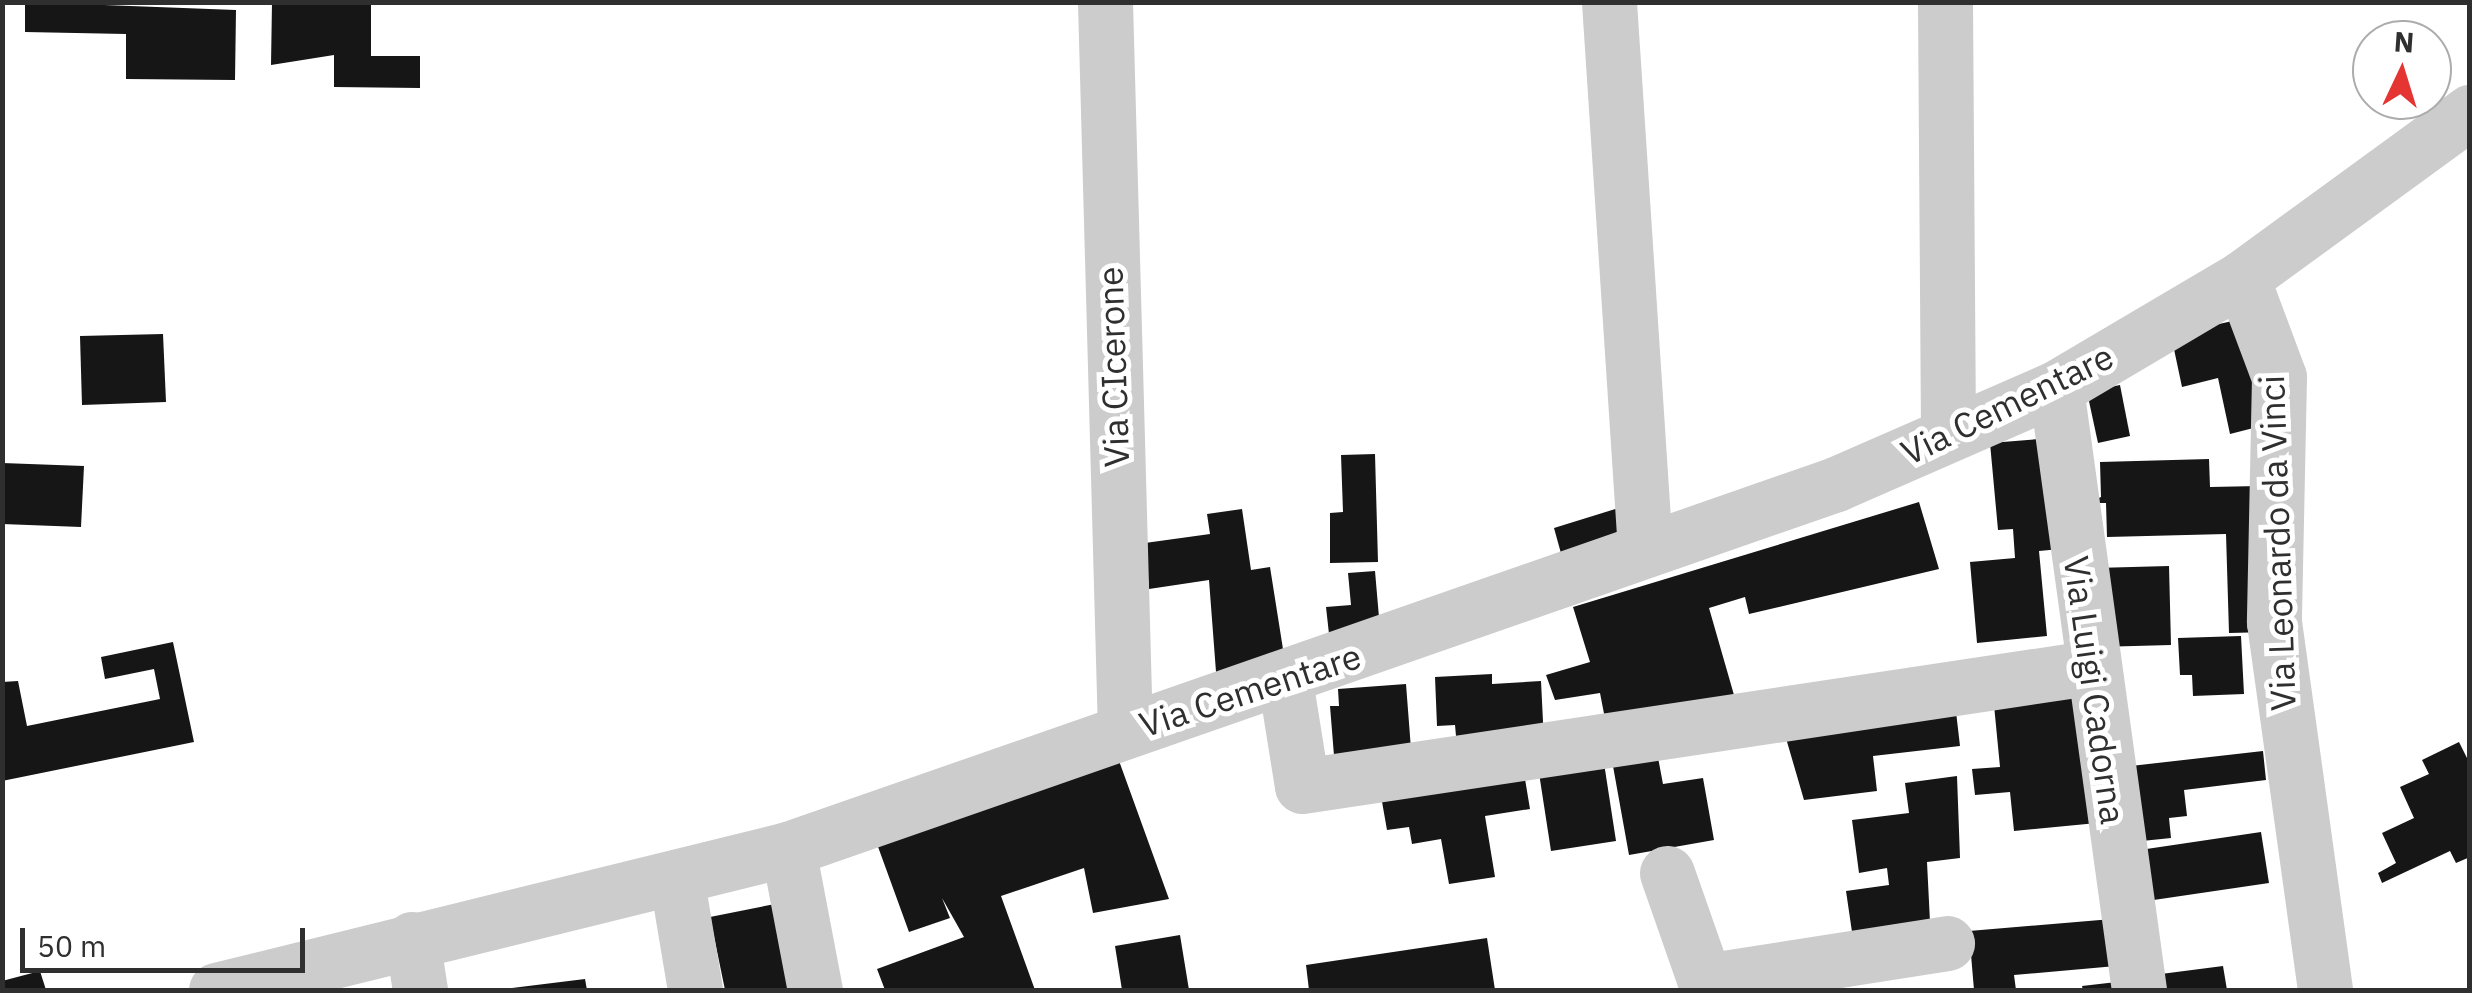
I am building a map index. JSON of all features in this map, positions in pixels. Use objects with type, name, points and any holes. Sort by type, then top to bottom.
[{"type":"street","name":"Via CIcerone","points":[[1105,2],[1125,731]]},
{"type":"street","points":[[1610,2],[1645,550]]},
{"type":"street","points":[[1944,2],[1948,434]]},
{"type":"street","name":"Via Cementare","points":[[216,990],[416,965],[788,849],[1125,731],[1285,680],[1645,550],[1948,434],[2056,388],[2242,278],[2470,112]]},
{"type":"street","name":"Via Leonardo da Vinci","points":[[2242,278],[2279,377],[2276,639],[2325,990]]},
{"type":"street","name":"Via Luigi Cadorna","points":[[2056,388],[2088,668],[2139,990]]},
{"type":"street","points":[[1285,680],[1302,786],[2088,668]]},
{"type":"street","points":[[788,849],[815,990]]},
{"type":"street","points":[[1667,872],[1707,986],[1947,943]]},
{"type":"street","points":[[677,882],[695,990]]},
{"type":"building","points":[[25,2],[236,10],[235,80],[126,79],[126,34],[25,32]]},
{"type":"building","points":[[272,2],[371,2],[371,56],[420,56],[420,88],[334,87],[334,55],[271,65]]},
{"type":"building","points":[[2241,319],[2273,423],[2230,434],[2218,378],[2182,387],[2171,335]]},
{"type":"building","points":[[163,334],[166,402],[82,405],[80,336]]},
{"type":"building","points":[[2120,385],[2130,436],[2098,443],[2087,392]]},
{"type":"building","points":[[2039,439],[2071,548],[2039,551],[2047,636],[1977,643],[1970,562],[2015,558],[2013,529],[1998,530],[1990,443]]},
{"type":"building","points":[[1375,454],[1378,562],[1330,563],[1330,513],[1343,512],[1341,455]]},
{"type":"building","points":[[2209,459],[2210,487],[2259,486],[2269,632],[2229,633],[2226,534],[2107,537],[2106,503],[2087,503],[2101,497],[2100,462]]},
{"type":"building","points":[[2,463],[84,466],[81,527],[2,524]]},
{"type":"building","points":[[1919,502],[1939,569],[1749,614],[1745,597],[1709,608],[1734,695],[1607,729],[1600,693],[1555,700],[1546,675],[1590,662],[1573,607]]},
{"type":"building","points":[[1625,506],[1627,540],[1562,557],[1554,528]]},
{"type":"building","points":[[1242,509],[1251,570],[1270,567],[1286,668],[1217,685],[1209,580],[1149,589],[1145,543],[1210,534],[1207,514]]},
{"type":"building","points":[[2169,566],[2171,645],[2097,647],[2095,568]]},
{"type":"building","points":[[1375,571],[1380,629],[1330,643],[1326,607],[1351,605],[1348,573]]},
{"type":"building","points":[[2241,636],[2244,694],[2193,696],[2192,675],[2180,675],[2178,638]]},
{"type":"building","points":[[173,642],[194,742],[2,781],[2,682],[18,681],[27,726],[160,699],[154,669],[105,679],[101,657]]},
{"type":"building","points":[[1492,674],[1492,684],[1541,681],[1544,742],[1457,747],[1455,725],[1437,726],[1435,677]]},
{"type":"building","points":[[1406,684],[1412,762],[1335,768],[1330,706],[1339,706],[1338,689]]},
{"type":"building","points":[[2083,684],[2097,823],[2014,831],[2010,792],[1975,795],[1972,769],[2000,767],[1994,705]]},
{"type":"building","points":[[1955,703],[1960,746],[1873,756],[1877,791],[1804,800],[1783,728]]},
{"type":"building","points":[[2459,742],[2470,764],[2470,857],[2456,863],[2450,851],[2382,883],[2378,873],[2396,863],[2382,833],[2414,818],[2400,787],[2429,774],[2422,760]]},
{"type":"building","points":[[1656,747],[1663,784],[1703,778],[1714,840],[1629,855],[1611,755]]},
{"type":"building","points":[[2263,751],[2266,780],[2184,790],[2187,816],[2169,818],[2171,838],[2142,841],[2122,767]]},
{"type":"building","points":[[1118,758],[1169,899],[1093,913],[1084,868],[1001,896],[1035,990],[885,990],[877,969],[964,937],[942,898],[950,918],[909,932],[877,844]]},
{"type":"building","points":[[1604,763],[1616,841],[1551,851],[1539,773]]},
{"type":"building","points":[[1524,773],[1530,809],[1485,816],[1495,877],[1449,884],[1441,839],[1412,844],[1409,827],[1387,830],[1381,796]]},
{"type":"building","points":[[1957,776],[1960,858],[1927,862],[1930,922],[1852,932],[1846,891],[1889,885],[1887,868],[1859,873],[1852,820],[1909,813],[1905,783]]},
{"type":"building","points":[[2261,832],[2269,883],[2140,902],[2133,851]]},
{"type":"building","points":[[775,904],[792,990],[725,990],[710,917]]},
{"type":"building","points":[[2112,919],[2116,966],[2014,975],[2016,990],[1974,990],[1969,931]]},
{"type":"building","points":[[1180,935],[1189,990],[1122,990],[1115,946]]},
{"type":"building","points":[[1487,938],[1495,990],[1309,990],[1306,965]]},
{"type":"building","points":[[2223,966],[2227,990],[2150,990],[2161,974]]},
{"type":"building","points":[[40,971],[46,990],[2,990],[2,981]]},
{"type":"building","points":[[585,979],[587,990],[512,990],[512,988]]},
{"type":"building","points":[[2134,980],[2135,990],[2083,990],[2082,986]]}]
